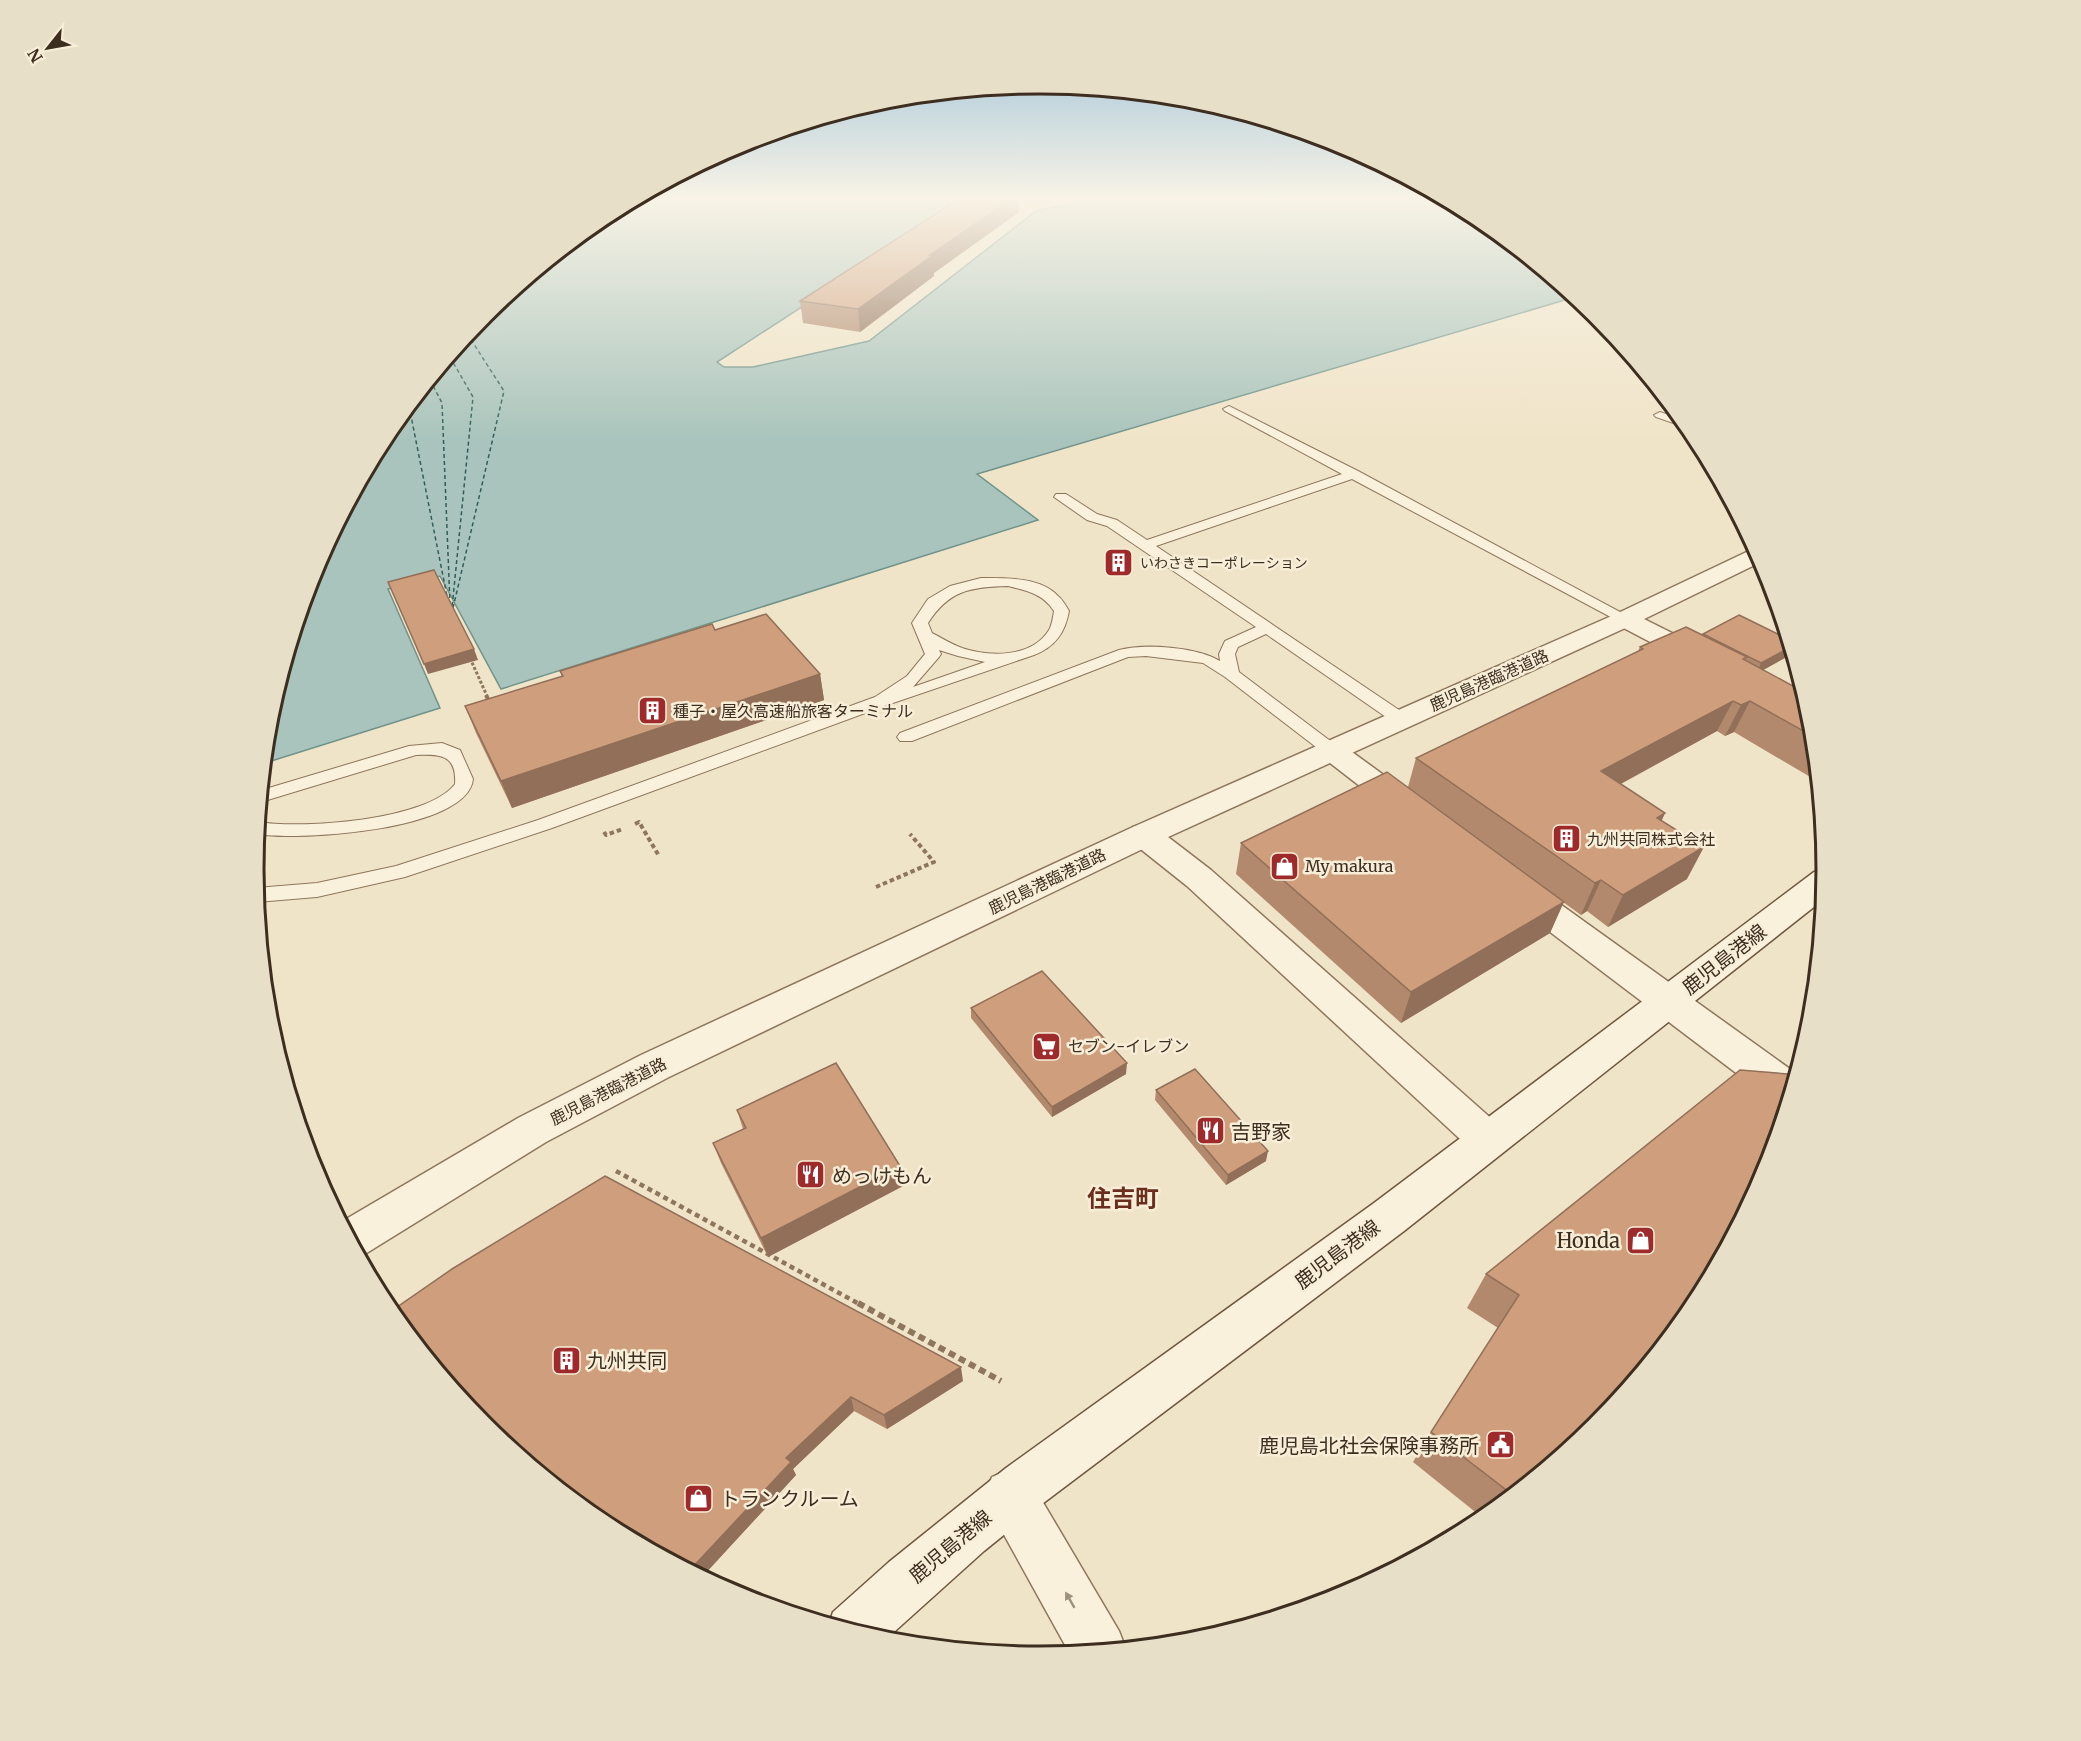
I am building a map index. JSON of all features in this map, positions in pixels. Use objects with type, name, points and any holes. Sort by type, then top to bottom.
[{"type":"street","name":"鹿児島港臨港道路","points":[[357,1236],[532,1130],[655,1066],[1144,835],[1625,619],[1750,558]]},
{"type":"street","points":[[1625,619],[1723,669]]},
{"type":"street","points":[[1331,750],[1426,821]]},
{"type":"street","points":[[1144,835],[1199,878],[1488,1140]]},
{"type":"street","points":[[1493,872],[1785,1088]]},
{"type":"street","name":"鹿児島港線","points":[[860,1625],[889,1597],[1010,1495],[1326,1263],[1816,888]]},
{"type":"street","points":[[1010,1495],[1095,1645]]},
{"type":"lane","points":[[1229,409],[1625,619]]},
{"type":"lane","points":[[1660,415],[1672,420]]},
{"type":"lane","points":[[1145,545],[1354,474]]},
{"type":"lane","points":[[1061,496],[1092,517],[1112,524],[1145,545],[1402,720]]},
{"type":"lane","points":[[265,894],[317,890],[398,872],[545,824],[881,701],[934,687],[1039,647],[1055,633],[1062,621],[1061,607],[1051,595],[1031,586],[997,581],[958,587],[938,597],[924,611],[920,623],[928,637],[933,654],[913,679],[881,701]]},
{"type":"lane","points":[[1231,675],[1227,654],[1231,644],[1267,628]]},
{"type":"lane","points":[[928,637],[944,648],[970,654],[1011,658]]},
{"type":"lane","points":[[906,737],[1125,653],[1146,651],[1208,660],[1331,750]]},
{"type":"lane","points":[[266,828],[309,831],[387,821],[447,801],[462,788],[465,777],[454,754],[442,748],[415,750],[269,794]]},
{"type":"path","points":[[465,649],[494,711]]},
{"type":"path","points":[[639,822],[659,856]]},
{"type":"path","points":[[876,887],[934,862],[910,834]]},
{"type":"path","points":[[616,1171],[1001,1381]]},
{"type":"water","points":[[540,278],[846,278],[717,362],[724,367],[753,367],[869,341],[950,278],[1541,278],[1566,300],[977,474],[1038,520],[501,689],[440,576],[388,589],[440,708],[272,761],[279,719],[306,621],[324,574],[368,482],[395,439],[457,359],[492,322]]},
{"type":"building","points":[[835,278],[901,278],[858,309],[800,301]]},
{"type":"building","points":[[434,570],[474,649],[424,664],[388,582]]},
{"type":"building","points":[[766,614],[820,674],[501,781],[465,706],[563,676],[560,671],[712,624],[715,630]]},
{"type":"building","points":[[1739,615],[1779,635],[1784,651],[1761,663],[1703,634]]},
{"type":"building","points":[[1686,627],[1747,657],[1743,659],[1794,687],[1804,731],[1750,701],[1741,705],[1733,701],[1601,771],[1665,813],[1657,818],[1704,847],[1623,895],[1601,880],[1595,883],[1416,758],[1643,649],[1640,647]]},
{"type":"building","points":[[1387,772],[1564,902],[1411,992],[1241,843]]},
{"type":"building","name":"セブン-イレブン","points":[[1042,971],[1127,1063],[1052,1107],[971,1008]]},
{"type":"building","name":"めっけもん","points":[[836,1063],[900,1166],[761,1238],[713,1143],[746,1128],[737,1110]]},
{"type":"building","name":"吉野家","points":[[1195,1069],[1268,1151],[1228,1175],[1156,1090]]},
{"type":"building","name":"Honda","points":[[1740,1070],[1789,1075],[1775,1120],[1736,1214],[1713,1259],[1686,1302],[1624,1382],[1589,1419],[1552,1454],[1507,1490],[1431,1432],[1519,1295],[1486,1274]]},
{"type":"building","name":"九州共同","points":[[605,1176],[961,1367],[884,1415],[851,1397],[786,1458],[791,1462],[695,1565],[652,1543],[609,1516],[568,1486],[529,1454],[457,1382],[398,1306],[452,1269]]},
{"type":"ferry route","points":[[453,608],[504,391],[473,342]]},
{"type":"ferry route","points":[[452,608],[473,397],[454,363]]},
{"type":"ferry route","points":[[434,387],[442,403],[450,604]]},
{"type":"ferry route","points":[[411,417],[447,596]]},
{"type":"place","name":"いわさきコーポレーション","points":[[1119,563]]},
{"type":"place","name":"種子・屋久高速船旅客ターミナル","points":[[652,711]]},
{"type":"place","name":"九州共同株式会社","points":[[1566,839]]},
{"type":"place","name":"My makura","points":[[1284,866]]},
{"type":"place","name":"セブン-イレブン","points":[[1047,1046]]},
{"type":"place","name":"吉野家","points":[[1210,1131]]},
{"type":"place","name":"めっけもん","points":[[811,1175]]},
{"type":"place","name":"Honda","points":[[1641,1240]]},
{"type":"place","name":"九州共同","points":[[566,1360]]},
{"type":"place","name":"鹿児島北社会保険事務所","points":[[1500,1445]]},
{"type":"place","name":"トランクルーム","points":[[699,1498]]},
{"type":"district","name":"住吉町","points":[[1123,1198]]}]
